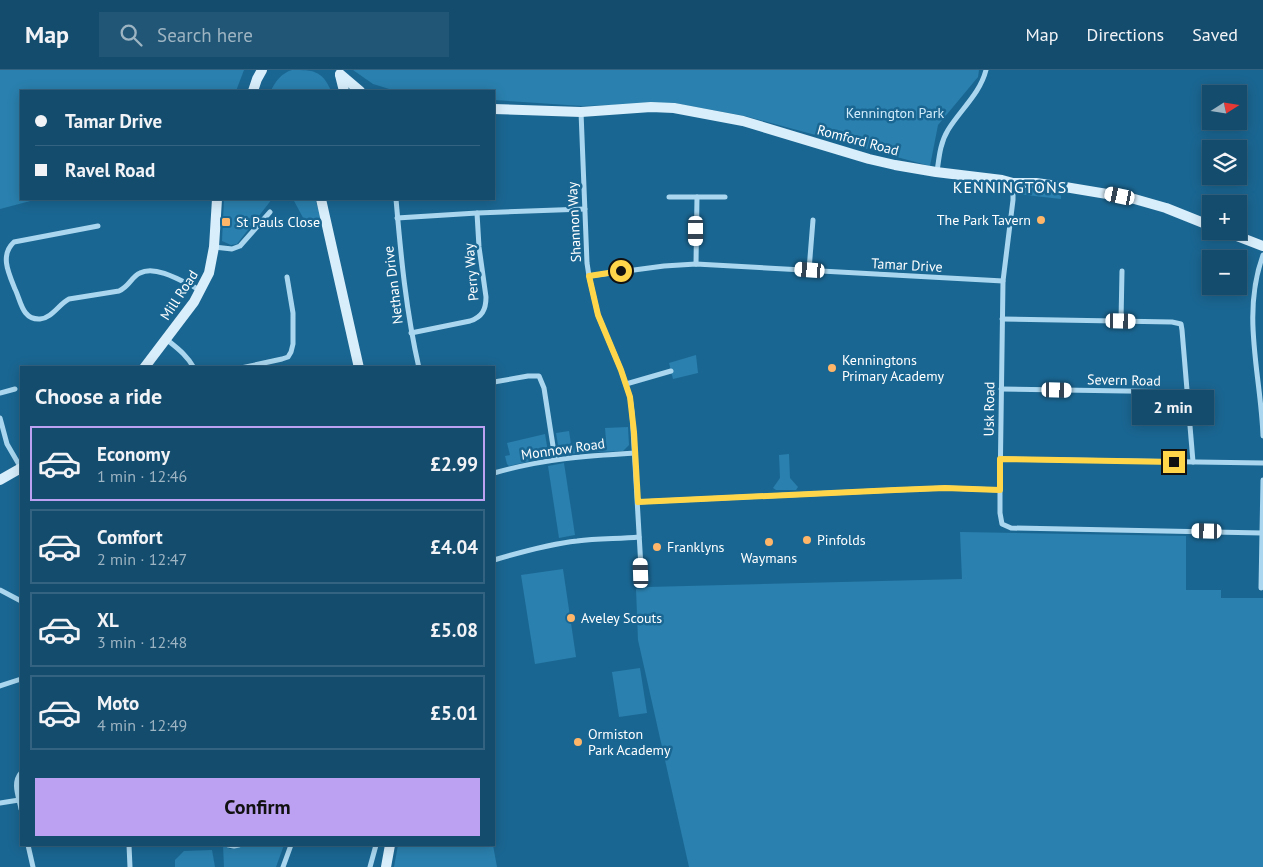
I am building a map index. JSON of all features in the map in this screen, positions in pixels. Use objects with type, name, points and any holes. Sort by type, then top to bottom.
[{"type":"street","points":[[253,90],[262,70]]},
{"type":"street","points":[[936,172],[940,150],[947,131],[975,93],[986,70]]},
{"type":"street","points":[[338,72],[344,90]]},
{"type":"street","points":[[338,72],[359,90]]},
{"type":"street","name":"Romford Road","points":[[495,109],[581,112],[652,107],[700,112],[743,121],[902,167],[1013,183],[1054,185],[1131,198],[1166,208],[1202,222]]},
{"type":"street","name":"Shannon Way","points":[[581,112],[589,276],[598,315],[626,384],[632,412],[642,585]]},
{"type":"street","name":"Usk Road","points":[[1013,183],[1013,200],[1003,281],[1000,459],[1000,519],[1002,524],[1011,528],[1262,533]]},
{"type":"street","points":[[669,197],[725,197]]},
{"type":"street","points":[[696,264],[697,197]]},
{"type":"street","name":"Mill Road","points":[[145,366],[189,309],[209,273],[214,247],[218,200]]},
{"type":"street","points":[[321,200],[359,366]]},
{"type":"street","name":"Nethan Drive","points":[[396,200],[403,280],[411,333],[419,366]]},
{"type":"street","points":[[397,218],[585,209]]},
{"type":"street","points":[[214,247],[232,249],[240,246],[270,212]]},
{"type":"street","name":"Perry Way","points":[[411,333],[470,321],[477,319],[483,313],[486,298],[479,247],[477,213]]},
{"type":"street","points":[[810,270],[813,220]]},
{"type":"street","points":[[98,226],[14,242],[8,245],[4,251],[2,262],[4,269],[15,288],[21,306],[29,316],[41,319],[50,314],[62,302],[69,299],[119,291],[126,288],[137,274],[147,270],[161,272],[200,290]]},
{"type":"street","points":[[1247,240],[1263,246]]},
{"type":"street","points":[[1263,255],[1255,294],[1253,330],[1263,436]]},
{"type":"street","name":"Tamar Drive","points":[[589,276],[664,266],[696,264],[1003,281]]},
{"type":"street","points":[[1121,321],[1122,271]]},
{"type":"street","points":[[251,366],[282,360],[292,352],[293,313],[287,277]]},
{"type":"street","points":[[1002,319],[1172,322],[1181,324],[1193,462]]},
{"type":"street","points":[[166,338],[183,352],[193,366]]},
{"type":"street","points":[[626,384],[671,372]]},
{"type":"street","points":[[495,382],[539,376],[544,388],[554,459]]},
{"type":"street","points":[[0,393],[15,389]]},
{"type":"street","name":"Severn Road","points":[[1001,389],[1188,392]]},
{"type":"street","points":[[0,418],[7,444],[20,466]]},
{"type":"street","name":"Monnow Road","points":[[495,473],[554,459],[635,453]]},
{"type":"street","points":[[1000,459],[1263,463]]},
{"type":"street","points":[[0,480],[20,469]]},
{"type":"street","points":[[1261,588],[1263,480]]},
{"type":"street","points":[[638,502],[945,488],[1000,490]]},
{"type":"street","points":[[495,560],[567,542],[640,538]]},
{"type":"street","points":[[1,592],[20,601]]},
{"type":"street","points":[[0,686],[20,678]]},
{"type":"street","points":[[20,774],[16,781],[20,804]]},
{"type":"street","points":[[0,804],[19,800]]},
{"type":"street","points":[[28,846],[32,867]]},
{"type":"street","points":[[129,846],[130,867]]},
{"type":"street","points":[[283,867],[291,846]]},
{"type":"street","points":[[370,867],[376,846]]},
{"type":"street","points":[[386,867],[390,846]]},
{"type":"green space","points":[[0,70],[244,70],[236,90],[20,90],[20,200],[34,200],[0,209]]},
{"type":"green space","points":[[292,70],[311,71],[320,75],[331,90],[272,90],[279,78]]},
{"type":"green space","name":"Kennington Park","points":[[353,70],[979,70],[978,77],[938,125],[930,166],[745,116],[674,103],[582,106],[495,100],[495,90],[393,90],[373,84]]},
{"type":"green space","points":[[1032,188],[1057,189],[1061,194],[1061,199],[1017,194],[1015,190]]},
{"type":"green space","points":[[224,200],[271,200],[237,244],[231,245],[222,241]]},
{"type":"green space","points":[[294,200],[315,200],[321,217],[308,227]]},
{"type":"green space","points":[[696,355],[698,373],[673,379],[669,363]]},
{"type":"green space","points":[[628,427],[629,445],[623,451],[592,451],[591,442],[606,440],[605,428]]},
{"type":"green space","points":[[569,431],[571,444],[587,442],[587,450],[584,453],[564,454],[559,451],[556,433]]},
{"type":"green space","points":[[545,434],[548,452],[543,458],[509,466],[507,464],[505,456],[510,455],[507,443]]},
{"type":"green space","points":[[789,454],[790,478],[798,487],[796,490],[776,490],[773,488],[780,478],[779,455]]},
{"type":"green space","points":[[564,463],[575,535],[559,538],[548,466]]},
{"type":"green space","points":[[960,532],[1186,536],[1186,590],[1221,590],[1221,598],[1263,598],[1263,867],[689,867],[638,640],[636,589],[648,587],[962,579]]},
{"type":"green space","points":[[563,569],[576,657],[535,664],[521,575]]},
{"type":"green space","points":[[640,668],[647,713],[619,717],[612,672]]},
{"type":"green space","points":[[223,846],[230,849],[244,846],[284,846],[276,867],[224,867]]},
{"type":"green space","points":[[398,846],[493,846],[497,867],[394,867]]},
{"type":"green space","points":[[212,850],[215,867],[175,867],[175,860],[184,851]]},
{"type":"place","name":"The Park Tavern","points":[[1041,220]]},
{"type":"place","name":"St Pauls Close","points":[[226,222]]},
{"type":"place","name":"Kenningtons Primary Academy","points":[[832,368]]},
{"type":"place","name":"Pinfolds","points":[[807,540]]},
{"type":"place","name":"Waymans","points":[[769,542]]},
{"type":"place","name":"Franklyns","points":[[657,547]]},
{"type":"place","name":"Aveley Scouts","points":[[571,618]]},
{"type":"place","name":"Ormiston Park Academy","points":[[578,742]]},
{"type":"district","name":"KENNINGTONS","points":[[1010,187]]},
{"type":"route","points":[[621,271],[589,276],[598,315],[630,397],[638,502],[945,488],[1000,490],[1000,459],[1174,462]]}]
